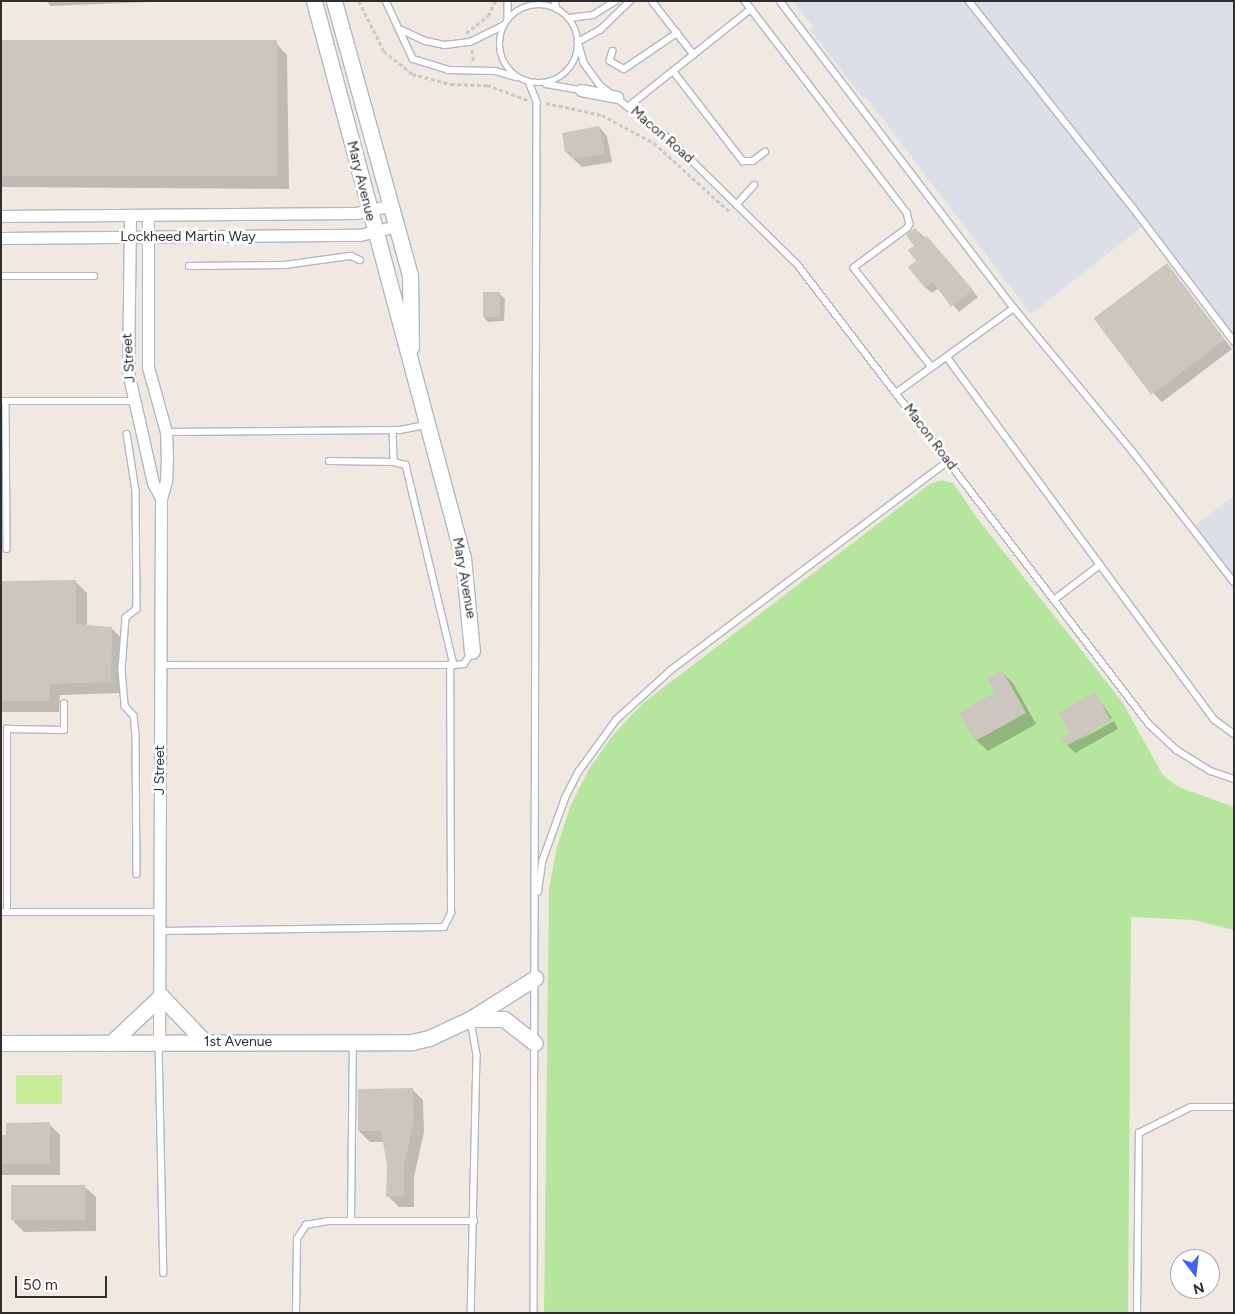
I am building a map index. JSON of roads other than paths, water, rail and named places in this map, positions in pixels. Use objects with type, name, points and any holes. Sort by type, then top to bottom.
[{"type":"street","name":"Mary Avenue","points":[[314,1],[374,232],[463,558],[470,604],[472,651]]},
{"type":"street","name":"Mary Avenue","points":[[334,1],[410,275],[410,361]]},
{"type":"street","name":"Macon Road","points":[[581,90],[617,97]]},
{"type":"street","name":"Lockheed Martin Way","points":[[1,216],[369,211],[390,206]]},
{"type":"street","name":"J Street","points":[[130,215],[128,362],[134,401],[154,483],[161,498]]},
{"type":"street","name":"J Street","points":[[148,215],[148,367],[166,432],[166,481],[161,498],[161,996],[159,1042]]},
{"type":"street","name":"Lockheed Martin Way","points":[[1,238],[147,238],[374,232],[396,226]]},
{"type":"street","name":"1st Avenue","points":[[1,1043],[204,1041],[412,1042],[429,1038],[470,1019],[535,978]]},
{"type":"street","points":[[111,1042],[161,996],[204,1041]]},
{"type":"street","name":"1st Avenue","points":[[470,1019],[504,1019],[535,1043]]},
{"type":"lane","points":[[386,1],[402,30],[408,54],[429,66],[448,70],[495,71],[541,84],[553,81],[567,71],[576,56],[578,44],[577,32],[569,18],[554,6],[543,1]]},
{"type":"lane","points":[[508,1],[508,19]]},
{"type":"lane","points":[[569,18],[592,16],[615,1]]},
{"type":"lane","points":[[578,44],[600,30],[630,1]]},
{"type":"lane","points":[[652,1],[694,55]]},
{"type":"lane","points":[[745,1],[907,213],[910,224],[854,268],[932,366]]},
{"type":"lane","points":[[780,1],[1014,308],[1134,453],[1234,582]]},
{"type":"lane","points":[[969,1],[1134,209],[1234,341]]},
{"type":"lane","points":[[518,78],[502,60],[500,37],[504,26],[508,19],[528,6],[554,6]]},
{"type":"lane","points":[[629,106],[751,9]]},
{"type":"lane","points":[[402,30],[426,41],[445,45],[470,42],[504,26]]},
{"type":"lane","points":[[613,51],[610,61],[624,70],[677,33]]},
{"type":"lane","name":"Macon Road","points":[[578,44],[591,75],[672,141],[798,264],[1149,724],[1177,750],[1211,771],[1234,779]]},
{"type":"lane","points":[[674,72],[743,161],[753,161],[765,152]]},
{"type":"lane","points":[[529,82],[537,102],[534,1313]]},
{"type":"lane","name":"Macon Road","points":[[541,84],[581,90]]},
{"type":"lane","points":[[738,204],[754,184]]},
{"type":"lane","points":[[189,266],[285,265],[351,256],[360,260]]},
{"type":"lane","points":[[1,276],[94,276]]},
{"type":"lane","points":[[896,393],[1014,308]]},
{"type":"lane","points":[[947,357],[1214,720],[1234,734]]},
{"type":"lane","points":[[7,549],[4,401],[134,401]]},
{"type":"lane","points":[[166,432],[393,430],[426,425]]},
{"type":"lane","points":[[393,430],[394,462]]},
{"type":"lane","points":[[127,434],[136,490],[137,609],[126,618],[122,670],[125,706],[134,716],[136,735],[136,874]]},
{"type":"lane","points":[[160,931],[444,927],[451,913],[452,665],[406,465],[394,462],[329,461]]},
{"type":"lane","points":[[535,914],[542,862],[555,822],[579,771],[616,720],[671,670],[948,461]]},
{"type":"lane","points":[[1054,600],[1100,565]]},
{"type":"lane","points":[[160,665],[452,665],[470,658],[472,651]]},
{"type":"lane","points":[[64,704],[64,730],[7,729],[4,912],[160,912]]},
{"type":"lane","points":[[470,1019],[477,1055],[471,1313]]},
{"type":"lane","points":[[159,1042],[164,1273]]},
{"type":"lane","points":[[350,1221],[353,1042]]},
{"type":"lane","points":[[1137,1313],[1139,1133],[1191,1107],[1234,1107]]},
{"type":"lane","points":[[296,1313],[297,1239],[301,1229],[330,1221],[474,1220]]}]
